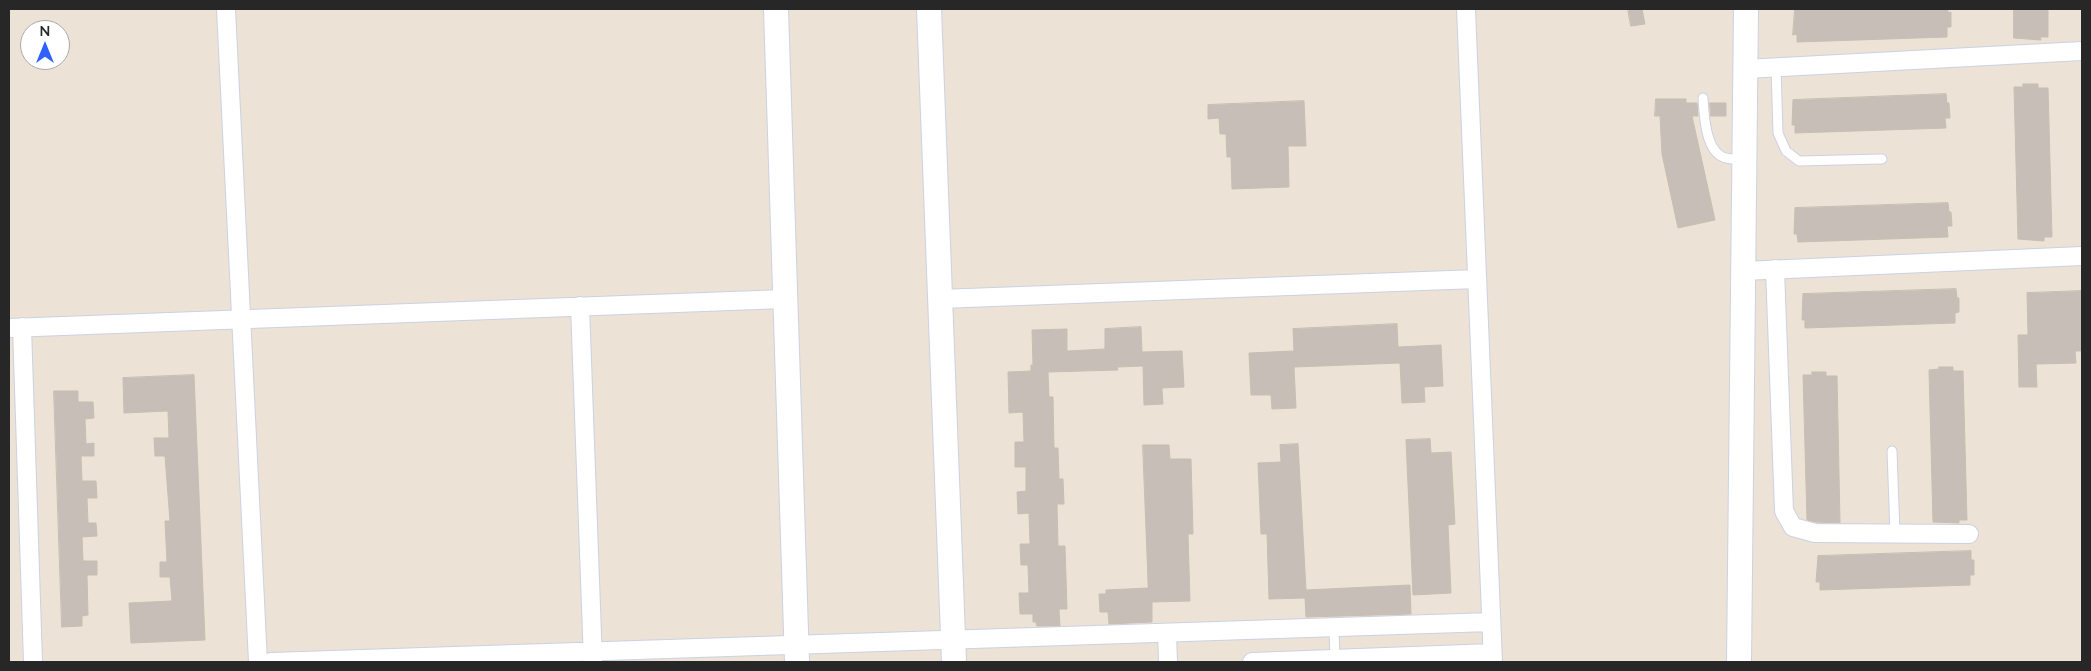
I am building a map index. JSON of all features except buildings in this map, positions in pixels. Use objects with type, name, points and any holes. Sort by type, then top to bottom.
[{"type":"main road","points":[[776,9],[797,654]]},
{"type":"main road","points":[[929,9],[954,651]]},
{"type":"main road","points":[[1739,662],[1746,9]]},
{"type":"street","points":[[226,9],[258,662]]},
{"type":"street","points":[[1252,662],[1493,658],[1466,9]]},
{"type":"street","points":[[1745,68],[2082,52]]},
{"type":"street","points":[[1743,271],[2082,256]]},
{"type":"street","points":[[1775,269],[1784,511],[1793,527],[1815,533],[1969,534]]},
{"type":"street","points":[[940,299],[1477,279]]},
{"type":"street","points":[[33,662],[15,328],[784,299]]},
{"type":"street","points":[[580,306],[593,657]]},
{"type":"street","points":[[271,662],[954,651],[1167,634],[1491,622]]},
{"type":"street","points":[[1167,634],[1168,662]]},
{"type":"lane","points":[[1776,67],[1778,133],[1786,151],[1799,161],[1882,159]]},
{"type":"lane","points":[[1703,98],[1706,132],[1718,155],[1726,158],[1744,159]]},
{"type":"lane","points":[[1892,451],[1895,533]]},
{"type":"lane","points":[[1334,628],[1335,661]]}]
